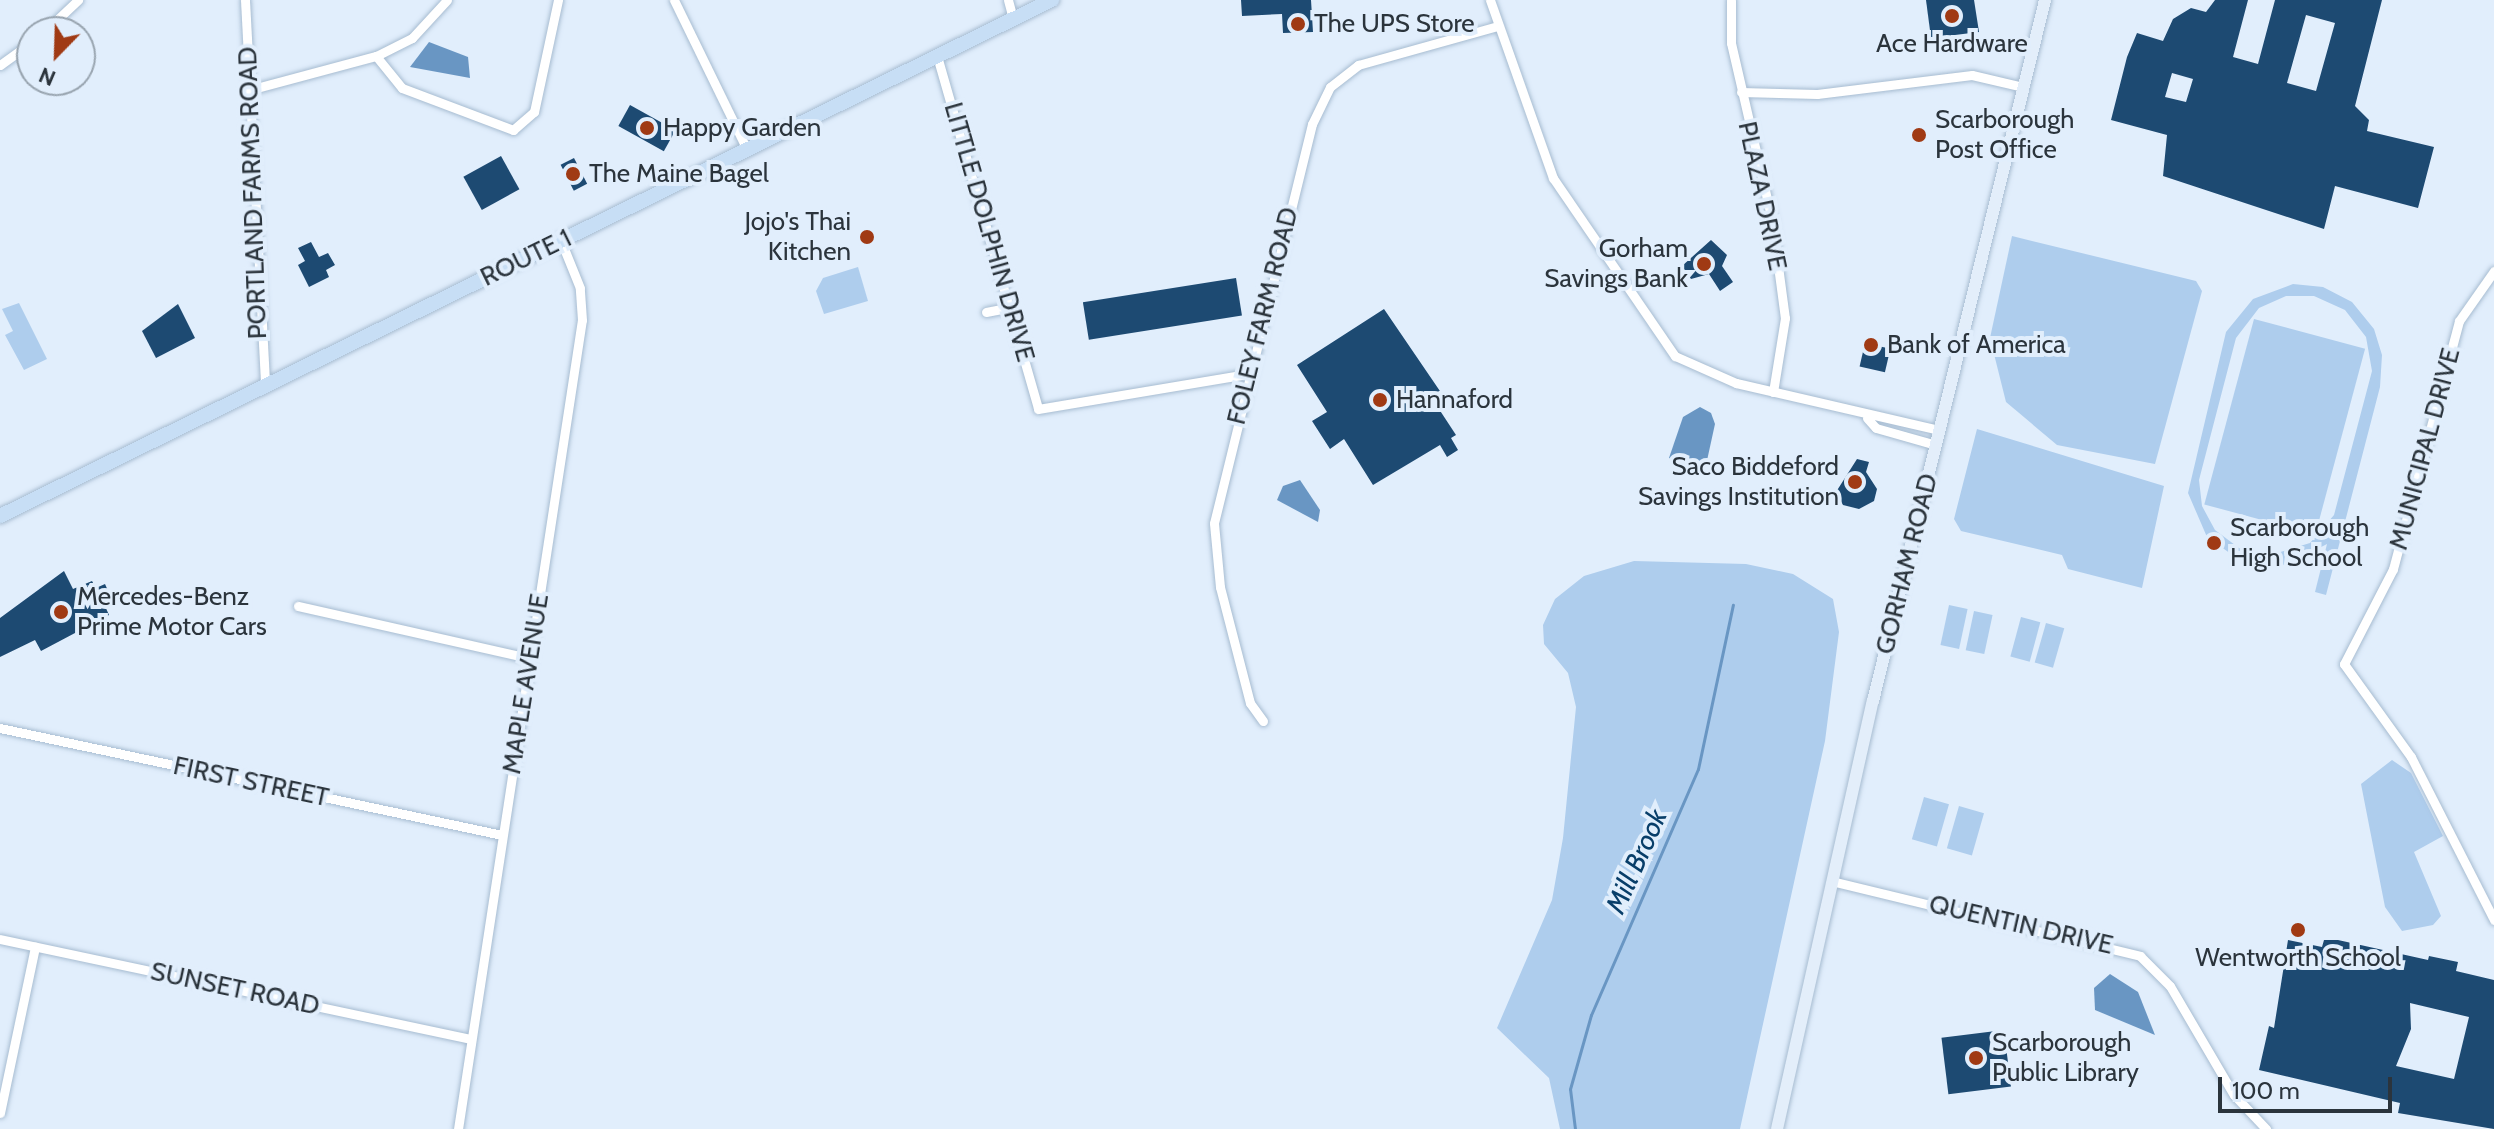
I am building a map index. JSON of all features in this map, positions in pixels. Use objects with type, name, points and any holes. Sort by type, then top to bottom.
[{"type":"main road","name":"ROUTE 1","points":[[0,516],[1052,0]]},
{"type":"main road","name":"GORHAM ROAD","points":[[1777,1129],[1831,881],[2045,0]]},
{"type":"street","points":[[61,16],[78,0]]},
{"type":"street","name":"PORTLAND FARMS ROAD","points":[[245,0],[265,386]]},
{"type":"street","points":[[249,90],[376,56],[412,38],[447,0]]},
{"type":"street","points":[[376,56],[402,88],[518,130],[534,112],[558,0]]},
{"type":"street","points":[[674,0],[747,150]]},
{"type":"street","points":[[1008,0],[1013,19]]},
{"type":"street","points":[[1490,0],[1553,178],[1659,339],[1698,369],[1867,418],[1940,430]]},
{"type":"street","name":"PLAZA DRIVE","points":[[1731,0],[1731,43],[1772,221],[1785,318],[1773,392]]},
{"type":"street","name":"FOLEY FARM ROAD","points":[[1263,721],[1250,703],[1213,543],[1247,374],[1308,137],[1330,87],[1367,62],[1498,26]]},
{"type":"street","name":"LITTLE DOLPHIN DRIVE","points":[[937,56],[1038,409],[1247,374]]},
{"type":"street","points":[[1741,92],[1817,94],[1972,75],[2023,87]]},
{"type":"street","name":"MAPLE AVENUE","points":[[458,1129],[582,320],[580,288],[561,241]]},
{"type":"street","name":"MUNICIPAL DRIVE","points":[[2494,271],[2459,321],[2393,569],[2344,664],[2411,757],[2494,920]]},
{"type":"street","points":[[986,312],[1011,307]]},
{"type":"street","points":[[1867,418],[1876,428],[1936,445]]},
{"type":"street","points":[[298,606],[529,658]]},
{"type":"street","name":"FIRST STREET","points":[[0,728],[502,835]]},
{"type":"street","name":"QUENTIN DRIVE","points":[[1831,881],[2140,956],[2170,986],[2234,1095],[2266,1129]]},
{"type":"street","name":"SUNSET ROAD","points":[[0,939],[470,1039]]},
{"type":"street","points":[[0,1113],[35,947]]},
{"type":"shaded area","points":[[429,42],[468,57],[470,78],[410,67]]},
{"type":"shaded area","points":[[2012,236],[2196,281],[2202,291],[2155,464],[2057,445],[2006,402],[1990,338]]},
{"type":"shaded area","points":[[858,267],[868,301],[824,314],[816,291],[823,278]]},
{"type":"shaded area","points":[[2293,284],[2323,287],[2352,302],[2374,329],[2382,355],[2380,387],[2326,595],[2315,592],[2327,544],[2286,565],[2241,561],[2207,537],[2188,493],[2226,332],[2253,299]],"holes":[[[2286,296],[2314,296],[2345,310],[2366,337],[2372,371],[2334,515],[2310,543],[2267,556],[2239,548],[2215,530],[2202,506],[2199,480],[2236,338],[2259,308]]]},
{"type":"shaded area","points":[[19,303],[47,359],[24,370],[5,335],[13,331],[2,309]]},
{"type":"shaded area","points":[[2254,319],[2365,349],[2315,534],[2204,504]]},
{"type":"shaded area","points":[[1700,407],[1711,413],[1715,424],[1706,465],[1697,471],[1669,458],[1683,417]]},
{"type":"shaded area","points":[[1977,429],[2164,486],[2142,588],[2068,569],[2062,555],[1961,531],[1954,519]]},
{"type":"shaded area","points":[[1300,480],[1320,510],[1318,522],[1277,500],[1283,486]]},
{"type":"shaded area","points":[[1634,561],[1746,564],[1793,574],[1833,599],[1839,632],[1825,741],[1740,1129],[1560,1129],[1549,1078],[1497,1028],[1552,900],[1563,838],[1576,707],[1568,673],[1544,644],[1543,625],[1555,599],[1584,576]]},
{"type":"shaded area","points":[[1949,605],[1968,609],[1959,649],[1940,645]]},
{"type":"shaded area","points":[[1974,611],[1993,615],[1984,654],[1966,650]]},
{"type":"shaded area","points":[[2021,617],[2040,622],[2030,662],[2010,657]]},
{"type":"shaded area","points":[[2046,623],[2064,628],[2053,668],[2035,662]]},
{"type":"shaded area","points":[[2392,760],[2411,773],[2443,836],[2414,852],[2441,916],[2433,925],[2402,931],[2385,907],[2361,784]]},
{"type":"shaded area","points":[[1924,797],[1949,804],[1937,846],[1912,839]]},
{"type":"shaded area","points":[[1959,806],[1984,813],[1972,855],[1947,848]]},
{"type":"shaded area","points":[[2110,974],[2138,992],[2155,1035],[2095,1010],[2094,988]]},
{"type":"building","name":"The UPS Store","points":[[1241,0],[1311,0],[1313,32],[1283,33],[1282,14],[1242,16]]},
{"type":"building","name":"Ace Hardware","points":[[1926,0],[1974,0],[1979,32],[1931,38]]},
{"type":"building","points":[[2215,0],[2248,0],[2233,57],[2258,64],[2275,0],[2382,0],[2355,106],[2369,120],[2367,131],[2434,147],[2418,208],[2335,186],[2324,229],[2163,176],[2167,135],[2111,120],[2127,57],[2137,33],[2163,41],[2173,19],[2191,8],[2206,12]],"holes":[[[2306,15],[2335,23],[2316,91],[2287,83]],[[2172,73],[2193,79],[2186,102],[2165,97]]]},
{"type":"building","name":"Happy Garden","points":[[630,105],[675,130],[664,151],[618,126]]},
{"type":"building","points":[[501,156],[519,189],[482,210],[463,177]]},
{"type":"building","name":"The Maine Bagel","points":[[574,158],[587,184],[574,191],[561,165]]},
{"type":"building","name":"Gorham Savings Bank","points":[[1711,240],[1727,255],[1722,266],[1733,282],[1720,291],[1709,274],[1691,279],[1682,266]]},
{"type":"building","points":[[311,242],[319,257],[328,253],[335,265],[326,270],[329,277],[309,287],[298,265],[305,261],[298,248]]},
{"type":"building","points":[[1236,278],[1242,316],[1089,340],[1083,302]]},
{"type":"building","points":[[178,304],[195,338],[156,358],[142,331]]},
{"type":"building","name":"Hannaford","points":[[1384,309],[1444,397],[1435,403],[1456,435],[1451,438],[1458,450],[1447,457],[1440,445],[1373,485],[1344,439],[1330,449],[1312,421],[1327,412],[1297,365]]},
{"type":"building","name":"Bank of America","points":[[1865,343],[1890,349],[1885,372],[1860,366]]},
{"type":"building","name":"Saco Biddeford Savings Institution","points":[[1857,459],[1869,462],[1866,472],[1877,489],[1874,501],[1859,509],[1843,505],[1836,492]]},
{"type":"building","name":"Mercedes-Benz Prime Motor Cars","points":[[64,571],[73,589],[92,581],[96,588],[105,584],[113,602],[105,606],[109,615],[41,651],[35,640],[0,657],[0,618]]},
{"type":"building","name":"Wentworth School","points":[[2288,940],[2322,947],[2324,940],[2338,940],[2428,960],[2429,956],[2458,962],[2456,971],[2494,980],[2494,1129],[2398,1113],[2400,1103],[2259,1070],[2269,1026],[2274,1028]],"holes":[[[2410,1003],[2469,1017],[2454,1079],[2396,1066],[2411,1029]]]},
{"type":"building","name":"Scarborough Public Library","points":[[2004,1030],[2011,1087],[1948,1094],[1941,1038]]},
{"type":"waterway","name":"Mill Brook","points":[[1575,1129],[1570,1089],[1591,1015],[1698,769],[1733,605]]},
{"type":"place","name":"Ace Hardware","points":[[1952,16]]},
{"type":"place","name":"The UPS Store","points":[[1298,24]]},
{"type":"place","name":"Happy Garden","points":[[647,128]]},
{"type":"place","name":"Scarborough Post Office","points":[[1919,135]]},
{"type":"place","name":"The Maine Bagel","points":[[573,174]]},
{"type":"place","name":"Jojo's Thai Kitchen","points":[[867,237]]},
{"type":"place","name":"Gorham Savings Bank","points":[[1704,264]]},
{"type":"place","name":"Bank of America","points":[[1871,345]]},
{"type":"place","name":"Hannaford","points":[[1380,400]]},
{"type":"place","name":"Saco Biddeford Savings Institution","points":[[1855,482]]},
{"type":"place","name":"Scarborough High School","points":[[2214,543]]},
{"type":"place","name":"Mercedes-Benz Prime Motor Cars","points":[[61,612]]},
{"type":"place","name":"Wentworth School","points":[[2298,930]]},
{"type":"place","name":"Scarborough Public Library","points":[[1976,1058]]}]
